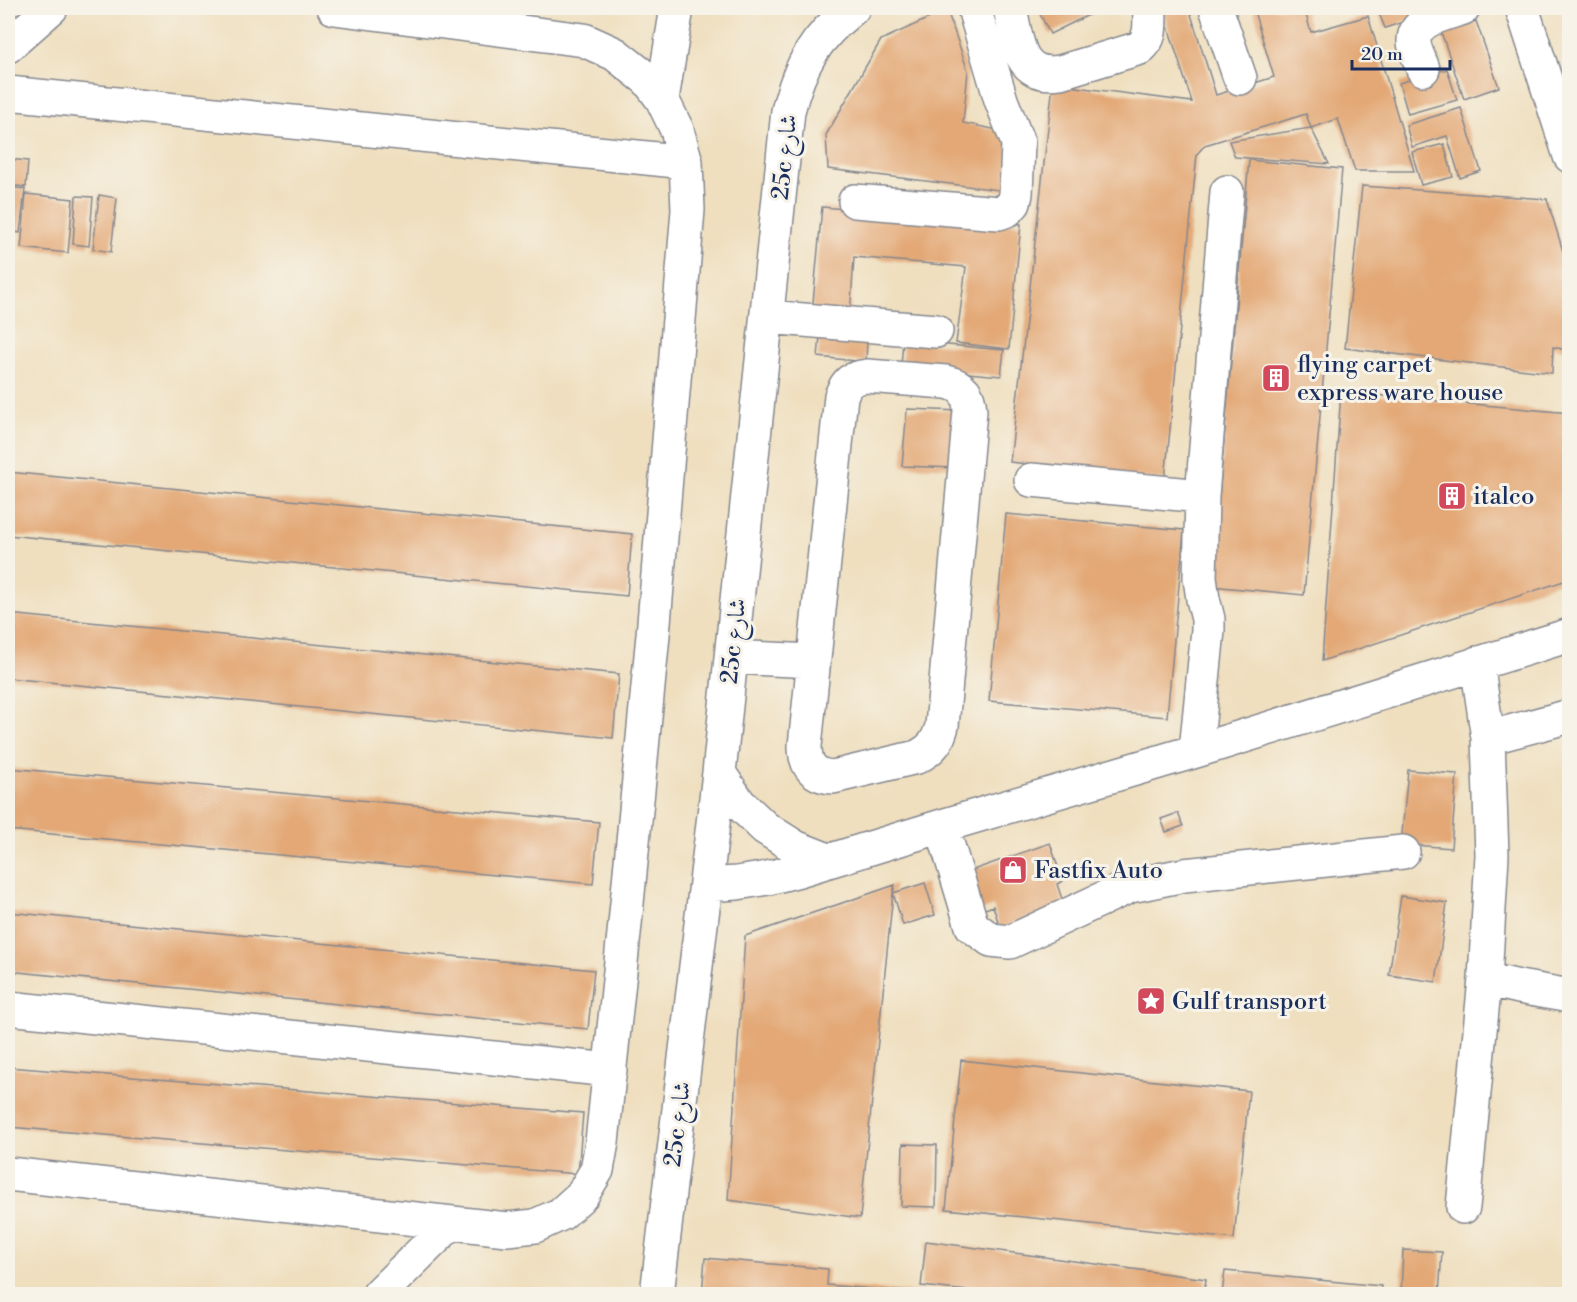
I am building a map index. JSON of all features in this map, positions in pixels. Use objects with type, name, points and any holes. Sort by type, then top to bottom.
[{"type":"street","points":[[8,46],[51,8]]},
{"type":"street","points":[[8,1174],[507,1229],[535,1226],[561,1214],[582,1195],[597,1170],[610,1070],[639,783],[669,447],[688,210],[687,162],[677,130],[662,99],[648,80],[615,54],[584,40],[334,8]]},
{"type":"street","points":[[662,99],[676,8]]},
{"type":"street","name":"25c شارع","points":[[657,1294],[719,773],[788,111],[794,87],[804,63],[818,41],[835,22],[853,8]]},
{"type":"street","points":[[855,201],[999,213],[1007,210],[1014,203],[1018,143],[1001,100],[974,8]]},
{"type":"street","points":[[1010,8],[1020,51],[1026,62],[1035,70],[1048,74],[1140,48],[1150,34],[1150,8]]},
{"type":"street","points":[[1216,8],[1240,78]]},
{"type":"street","points":[[1423,69],[1414,43],[1415,33],[1422,24],[1463,8]]},
{"type":"street","points":[[1522,8],[1569,156]]},
{"type":"street","points":[[8,93],[687,162]]},
{"type":"street","points":[[1196,751],[1208,630],[1200,578],[1202,495],[1227,192]]},
{"type":"street","points":[[767,316],[936,331]]},
{"type":"street","points":[[867,376],[956,384],[969,400],[970,411],[942,726],[934,745],[917,757],[833,777],[824,777],[815,772],[808,765],[805,756],[814,661],[841,396],[845,385],[855,377],[867,376]]},
{"type":"street","points":[[1031,480],[1202,495]]},
{"type":"street","points":[[706,885],[768,878],[799,870],[1196,751],[1569,635]]},
{"type":"street","points":[[731,657],[814,661]]},
{"type":"street","points":[[1463,1207],[1485,979],[1492,855],[1488,738],[1477,663]]},
{"type":"street","points":[[1488,738],[1569,716]]},
{"type":"street","points":[[719,773],[739,803],[765,828],[795,847],[828,860]]},
{"type":"street","points":[[942,826],[972,926],[991,940],[1010,942],[1130,886],[1184,875],[1403,852]]},
{"type":"street","points":[[1485,979],[1569,996]]},
{"type":"street","points":[[8,1008],[610,1070]]},
{"type":"street","points":[[379,1294],[451,1223]]},
{"type":"building","points":[[1037,8],[1103,8],[1050,34]]},
{"type":"building","points":[[1162,8],[1189,8],[1216,95],[1274,77],[1253,8],[1304,8],[1311,32],[1368,16],[1414,171],[1355,171],[1338,119],[1311,128],[1306,114],[1205,145],[1197,154],[1165,480],[1010,462],[1053,84],[1192,102]]},
{"type":"building","points":[[1389,8],[1431,8],[1433,12],[1385,28],[1378,11]]},
{"type":"building","points":[[947,10],[968,71],[963,123],[1008,132],[1007,191],[828,169],[826,135],[881,40]]},
{"type":"building","points":[[1476,21],[1499,87],[1464,99],[1441,32]]},
{"type":"building","points":[[1447,69],[1457,100],[1408,114],[1399,83]]},
{"type":"building","points":[[1461,108],[1481,171],[1460,178],[1447,136],[1412,147],[1406,125]]},
{"type":"building","points":[[1311,128],[1329,164],[1235,157],[1229,141]]},
{"type":"building","points":[[1444,144],[1453,177],[1421,185],[1412,152]]},
{"type":"building","points":[[8,159],[28,161],[26,187],[8,185]]},
{"type":"building","name":"flying carpet express ware house","points":[[1249,160],[1342,169],[1304,595],[1211,586]]},
{"type":"building","points":[[1362,186],[1547,199],[1570,274],[1570,351],[1553,347],[1552,373],[1345,348]]},
{"type":"building","points":[[8,187],[25,189],[20,233],[8,231]]},
{"type":"building","points":[[26,194],[73,199],[68,253],[21,248]]},
{"type":"building","points":[[99,195],[117,198],[111,252],[93,249]]},
{"type":"building","points":[[76,196],[93,197],[89,246],[73,244]]},
{"type":"building","points":[[822,207],[1021,224],[1009,349],[956,343],[966,267],[854,257],[850,317],[812,313]]},
{"type":"building","points":[[820,336],[867,341],[866,362],[818,357]]},
{"type":"building","points":[[903,341],[1004,350],[1001,376],[901,367]]},
{"type":"building","name":"italco","points":[[1341,392],[1570,413],[1570,579],[1322,661]]},
{"type":"building","points":[[907,409],[961,411],[956,468],[902,466]]},
{"type":"building","points":[[8,472],[632,534],[627,596],[8,535]]},
{"type":"building","points":[[1006,514],[1184,530],[1167,717],[989,701]]},
{"type":"building","points":[[8,614],[619,674],[613,738],[8,678]]},
{"type":"building","points":[[8,768],[599,822],[593,884],[8,830]]},
{"type":"building","points":[[1408,770],[1457,774],[1451,848],[1401,844]]},
{"type":"building","points":[[1178,813],[1183,826],[1166,832],[1161,819]]},
{"type":"building","points":[[1050,843],[1063,881],[1057,884],[1064,905],[1000,928],[993,906],[980,911],[967,872]]},
{"type":"building","points":[[925,883],[935,915],[903,925],[893,893]]},
{"type":"building","points":[[895,885],[860,1218],[728,1200],[745,936]]},
{"type":"building","points":[[1401,896],[1447,903],[1436,982],[1389,975]]},
{"type":"building","points":[[8,912],[594,970],[588,1029],[8,971]]},
{"type":"building","points":[[961,1060],[1249,1091],[1234,1239],[946,1209]]},
{"type":"building","points":[[8,1067],[583,1113],[578,1174],[8,1127]]},
{"type":"building","points":[[903,1144],[937,1145],[936,1207],[901,1206]]},
{"type":"building","points":[[926,1241],[1206,1279],[1204,1294],[996,1294],[921,1286]]},
{"type":"building","points":[[1403,1250],[1442,1252],[1439,1294],[1401,1294]]},
{"type":"building","points":[[705,1258],[828,1269],[827,1285],[918,1294],[702,1294]]},
{"type":"building","points":[[1225,1271],[1381,1286],[1380,1294],[1222,1294]]},
{"type":"place","name":"flying carpet express ware house","points":[[1276,378]]},
{"type":"place","name":"italco","points":[[1452,496]]},
{"type":"place","name":"Fastfix Auto","points":[[1013,870]]},
{"type":"place","name":"Gulf transport","points":[[1151,1001]]}]
